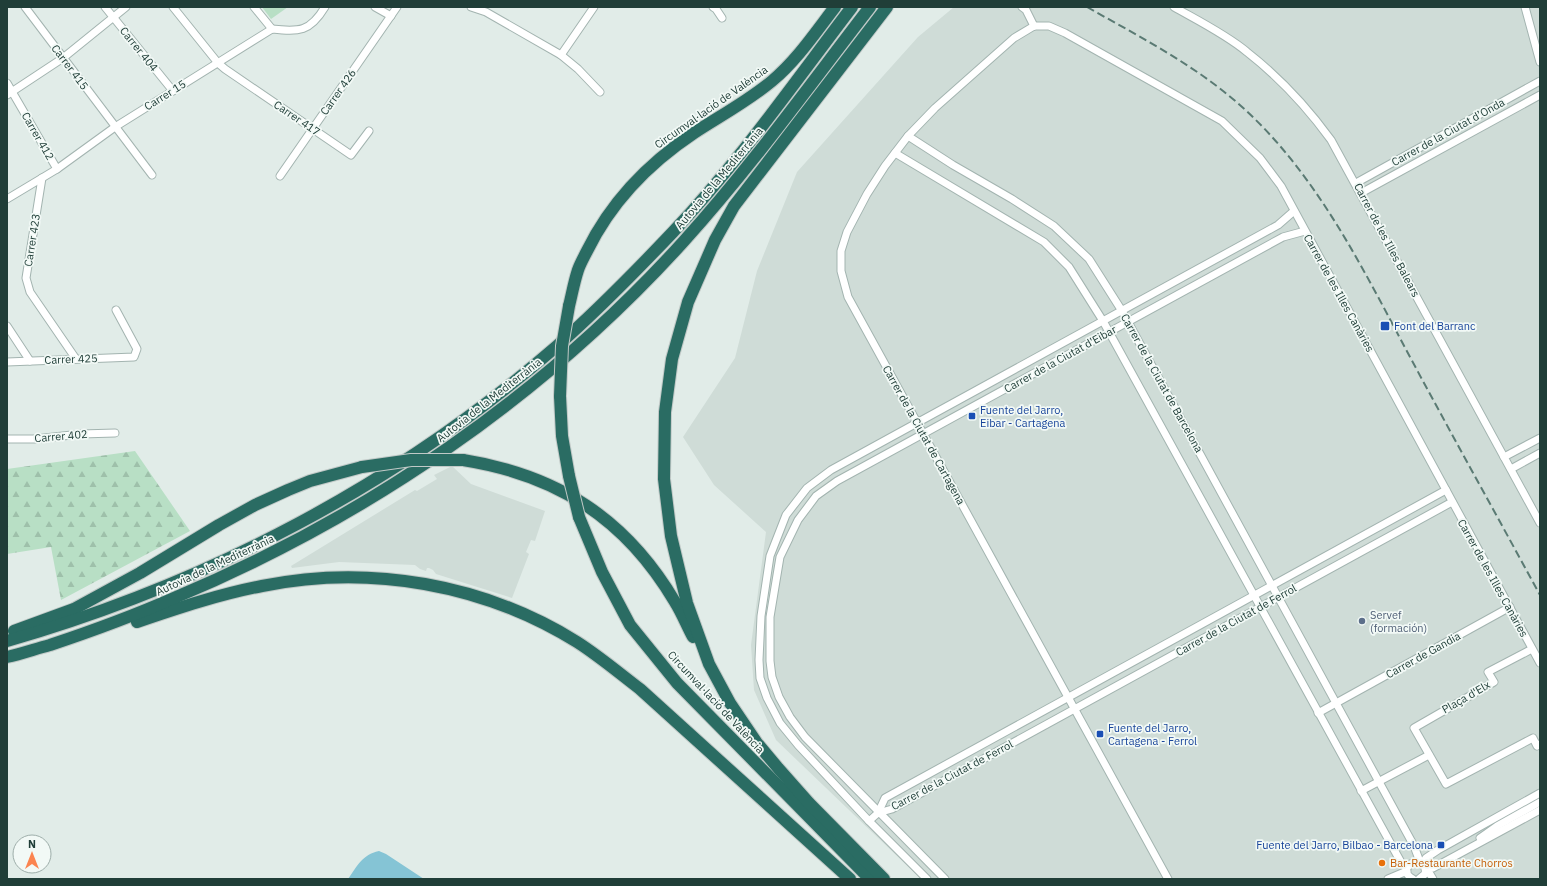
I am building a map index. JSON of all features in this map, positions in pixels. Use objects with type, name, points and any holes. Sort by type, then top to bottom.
[{"type":"highway","name":"Circumval·lació de València","points":[[835,7],[795,59],[773,80],[754,95],[694,133],[643,173],[617,203],[597,230],[578,270],[569,306],[562,346],[560,396],[562,436],[569,476],[580,517],[602,572],[630,625],[676,683],[870,879]]},
{"type":"highway","name":"Autovia de la Mediterrània","points":[[7,641],[101,612],[216,565],[285,531],[340,501],[390,471],[451,429],[521,375],[558,344],[614,293],[674,230],[742,151],[852,7]]},
{"type":"highway","name":"Autovia de la Mediterrània","points":[[7,657],[89,632],[221,579],[299,540],[398,482],[459,441],[532,385],[597,329],[687,238],[752,161],[870,7]]},
{"type":"highway","name":"Circumval·lació de València","points":[[884,879],[810,804],[757,743],[730,703],[709,664],[687,603],[671,536],[664,486],[665,412],[674,352],[688,302],[715,240],[734,206],[887,7]]},
{"type":"highway","points":[[7,633],[74,609],[140,573],[255,505],[310,481],[385,462],[451,459],[475,462],[520,473],[554,487],[584,504],[610,523],[622,533],[651,566],[675,602],[699,651],[709,664]]},
{"type":"highway","points":[[89,632],[104,632],[188,605],[262,586],[308,579],[344,576],[389,579],[432,586],[487,600],[519,612],[552,628],[603,660],[640,689],[850,879]]},
{"type":"street","name":"Carrer 415","points":[[25,7],[152,175]]},
{"type":"street","name":"Carrer 404","points":[[105,7],[172,91]]},
{"type":"street","points":[[10,94],[63,58],[126,7]]},
{"type":"street","name":"Carrer 417","points":[[173,7],[218,63],[225,69],[351,155],[369,131]]},
{"type":"street","points":[[254,7],[272,29],[293,31],[309,27],[320,16],[325,7]]},
{"type":"street","points":[[374,7],[391,16]]},
{"type":"street","name":"Carrer 426","points":[[280,176],[397,7]]},
{"type":"street","points":[[471,7],[486,12],[561,55],[578,69],[600,92]]},
{"type":"street","points":[[561,55],[594,7]]},
{"type":"street","points":[[714,7],[722,18]]},
{"type":"street","points":[[1022,7],[1026,10],[1034,26]]},
{"type":"street","name":"Carrer de les Illes Balears","points":[[1174,7],[1246,51],[1280,81],[1310,112],[1331,140],[1356,183],[1540,523]]},
{"type":"street","points":[[1525,7],[1540,62]]},
{"type":"street","name":"Carrer de la Ciutat de Cartagena","points":[[1034,26],[1009,43],[935,108],[908,136],[867,194],[847,232],[841,251],[841,271],[848,297],[1168,879]]},
{"type":"street","name":"Carrer de les Illes Canàries","points":[[1034,26],[1049,26],[1065,33],[1222,121],[1260,158],[1281,186],[1540,663]]},
{"type":"street","name":"Carrer 15","points":[[8,195],[42,178],[115,127],[272,29]]},
{"type":"street","name":"Carrer de la Ciutat d’Onda","points":[[1356,183],[1540,81]]},
{"type":"street","name":"Carrer 412","points":[[7,83],[10,94],[56,169]]},
{"type":"street","name":"Carrer de la Ciutat d’Onda","points":[[1361,193],[1540,95]]},
{"type":"street","name":"Carrer de la Ciutat de Barcelona","points":[[908,136],[1054,226],[1089,259],[1122,311],[1414,846],[1423,866],[1433,879]]},
{"type":"street","name":"Carrer de la Ciutat de Barcelona","points":[[895,153],[1044,242],[1069,267],[1103,321],[1361,791],[1397,856],[1407,869],[1412,879]]},
{"type":"street","name":"Carrer 423","points":[[42,178],[26,278],[30,292],[76,359]]},
{"type":"street","name":"Carrer de la Ciutat d'Eibar","points":[[927,879],[869,821],[798,745],[780,723],[767,698],[760,678],[759,660],[761,616],[770,556],[786,515],[807,488],[831,470],[1278,225],[1294,211]]},
{"type":"street","name":"Carrer de la Ciutat d'Eibar","points":[[945,879],[805,737],[790,717],[779,697],[772,677],[770,661],[770,617],[780,558],[798,520],[816,496],[838,481],[1283,237],[1305,231]]},
{"type":"street","name":"Carrer 425","points":[[7,362],[134,357],[137,349],[116,310]]},
{"type":"street","points":[[7,326],[30,361]]},
{"type":"street","name":"Carrer 402","points":[[7,439],[35,439],[81,434],[115,433]]},
{"type":"street","points":[[1504,457],[1540,438]]},
{"type":"street","points":[[1511,469],[1540,453]]},
{"type":"street","name":"Carrer de la Ciutat de Ferrol","points":[[878,812],[885,798],[1446,490]]},
{"type":"street","name":"Carrer de la Ciutat de Ferrol","points":[[878,812],[892,809],[1452,502]]},
{"type":"street","name":"Carrer de Gandia","points":[[1336,703],[1510,607]]},
{"type":"street","name":"Plaça d'Elx","points":[[1532,649],[1488,672],[1494,682],[1414,728],[1446,784],[1533,738],[1537,746],[1540,744]]},
{"type":"street","points":[[1318,713],[1336,703]]},
{"type":"street","points":[[1361,791],[1429,755]]},
{"type":"street","points":[[1419,879],[1423,877],[1423,866],[1426,858],[1540,793]]},
{"type":"street","points":[[1456,856],[1498,826],[1540,802]]},
{"type":"street","points":[[1388,879],[1407,869],[1414,862],[1433,868],[1540,810]]},
{"type":"street","points":[[869,821],[878,812]]},
{"type":"street","points":[[1449,844],[1498,826]]},
{"type":"shaded area","points":[[954,7],[1540,7],[1540,879],[921,879],[776,740],[754,690],[751,645],[766,532],[714,485],[683,437],[735,358],[757,271],[797,172],[918,37]]},
{"type":"shaded area","points":[[452,466],[471,484],[545,511],[535,541],[531,540],[526,552],[529,554],[512,598],[436,574],[429,568],[427,568],[426,571],[420,569],[415,565],[339,562],[292,568],[291,566],[415,490],[417,491],[437,479],[434,475]]},
{"type":"green space","points":[[262,7],[288,7],[271,19]]},
{"type":"green space","points":[[135,451],[190,531],[61,600],[51,547],[7,554],[7,469]]},
{"type":"water","points":[[379,851],[424,879],[348,879],[364,858]]},
{"type":"railway","points":[[1087,7],[1167,52],[1205,77],[1241,106],[1268,133],[1293,162],[1315,192],[1356,257],[1540,595]]},
{"type":"place","name":"Font del Barranc","points":[[1385,326]]},
{"type":"place","name":"Fuente del Jarro, Eibar - Cartagena","points":[[972,416]]},
{"type":"place","name":"Servef (formación)","points":[[1362,621]]},
{"type":"place","name":"Fuente del Jarro, Cartagena - Ferrol","points":[[1100,734]]},
{"type":"place","name":"Fuente del Jarro, Bilbao - Barcelona","points":[[1441,845]]},
{"type":"place","name":"Bar-Restaurante Chorros","points":[[1382,863]]}]
